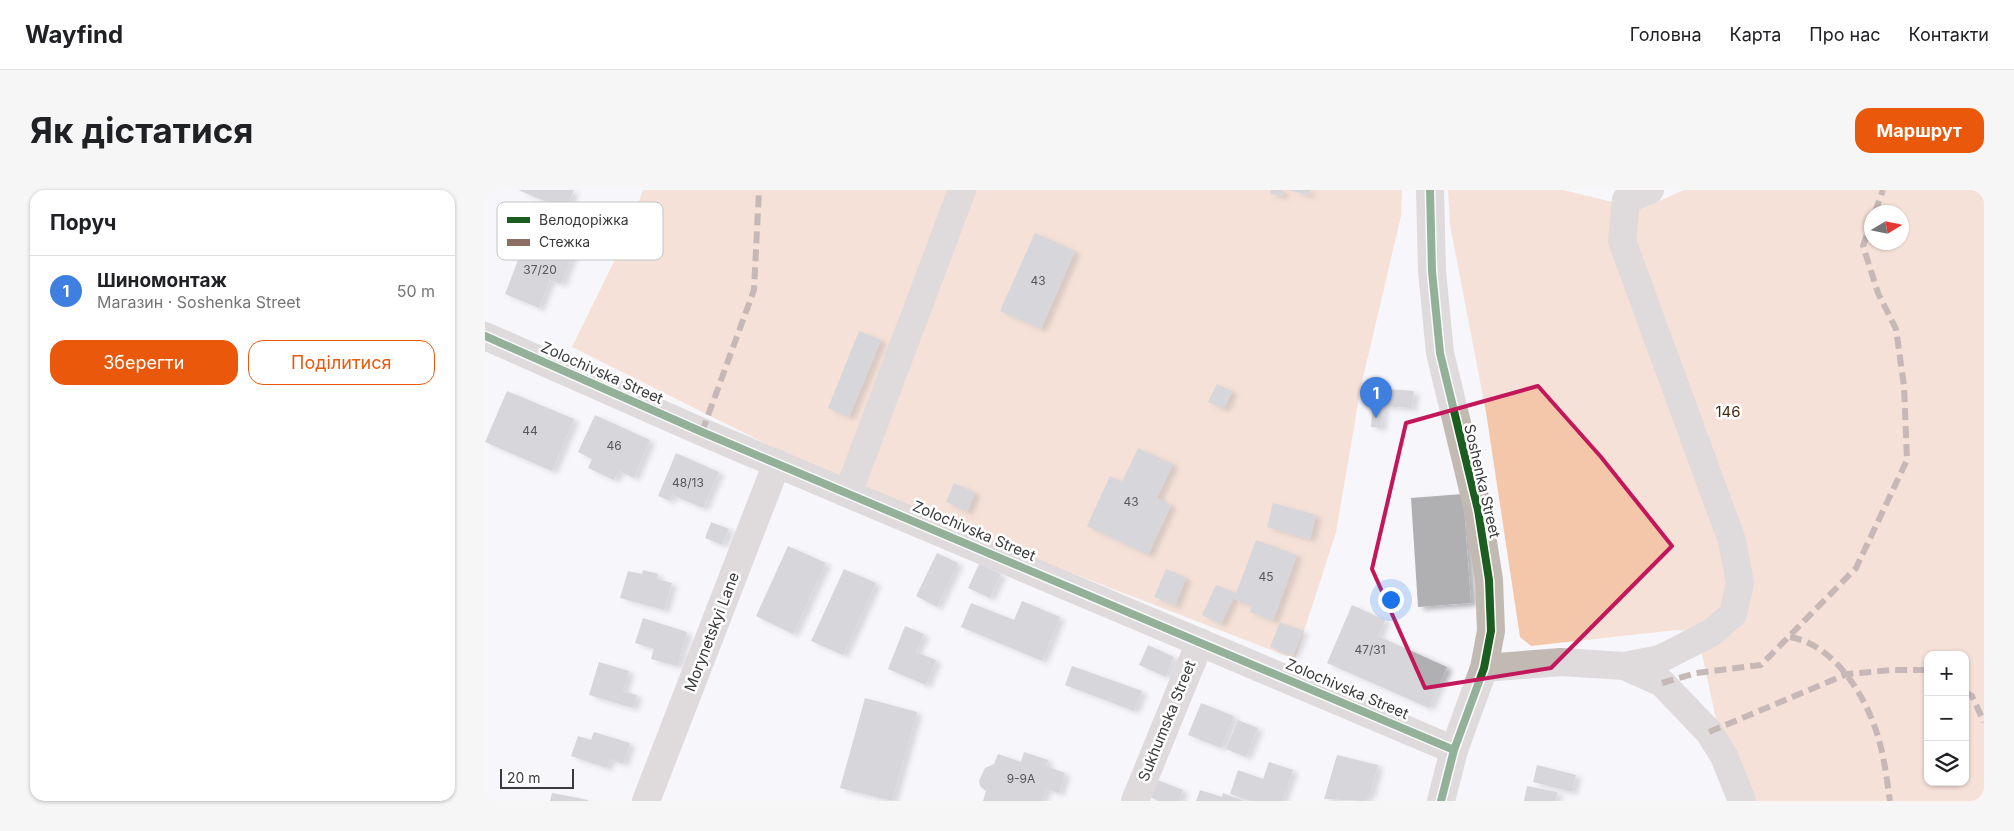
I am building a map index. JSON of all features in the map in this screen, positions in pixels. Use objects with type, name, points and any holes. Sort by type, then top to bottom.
[{"type":"street","points":[[848,493],[962,190]]},
{"type":"street","name":"Soshenka Street","points":[[1430,190],[1432,271],[1440,353],[1477,510],[1489,580],[1491,631],[1484,668],[1454,750],[1441,801]]},
{"type":"street","points":[[1484,668],[1561,662],[1624,666],[1660,659],[1711,633],[1733,614],[1740,583],[1732,541],[1623,241],[1626,200],[1650,190]]},
{"type":"street","name":"Zolochivska Street","points":[[485,336],[848,493],[1454,750]]},
{"type":"street","name":"Morynetskyi Lane","points":[[646,801],[777,462]]},
{"type":"street","name":"Sukhumska Street","points":[[1135,801],[1200,642]]},
{"type":"street","points":[[1624,666],[1662,683],[1690,710],[1709,732],[1724,756],[1742,801]]},
{"type":"highlighted area","points":[[1538,386],[1601,457],[1672,546],[1551,668],[1425,688],[1372,569],[1406,423]]},
{"type":"green space","points":[[643,190],[1402,190],[1401,216],[1361,386],[1336,532],[1295,659],[869,495],[572,347],[615,260],[663,260],[663,202],[639,202]]},
{"type":"green space","name":"146","points":[[1448,190],[1563,190],[1641,209],[1684,190],[1984,190],[1984,801],[1742,801],[1724,756],[1697,631],[1676,630],[1531,646],[1520,637],[1486,412],[1450,225]]},
{"type":"building","points":[[518,190],[574,190],[569,202],[547,202]]},
{"type":"building","points":[[1270,190],[1283,190],[1282,196],[1270,194]]},
{"type":"building","points":[[1287,190],[1310,190],[1309,195]]},
{"type":"building","points":[[1035,233],[1075,251],[1041,329],[1000,311]]},
{"type":"building","points":[[518,260],[570,260],[561,284],[550,280],[539,308],[505,294]]},
{"type":"building","points":[[859,331],[881,340],[849,417],[828,408]]},
{"type":"building","points":[[1217,384],[1232,391],[1224,409],[1208,402]]},
{"type":"building","points":[[1374,388],[1414,391],[1412,408],[1383,406],[1381,428],[1371,427]]},
{"type":"building","points":[[507,391],[574,419],[552,471],[485,442]]},
{"type":"building","points":[[595,415],[650,440],[634,478],[619,471],[614,480],[588,468],[592,459],[578,452]]},
{"type":"building","points":[[1138,448],[1173,464],[1157,498],[1171,505],[1148,555],[1087,526],[1110,476],[1122,482]]},
{"type":"building","points":[[676,453],[719,472],[703,508],[672,495],[670,501],[658,496]]},
{"type":"building","points":[[954,483],[975,493],[967,512],[946,502]]},
{"type":"building","points":[[1463,494],[1471,603],[1418,607],[1411,498]]},
{"type":"building","points":[[1273,503],[1316,515],[1310,539],[1267,527]]},
{"type":"building","points":[[711,522],[729,529],[722,545],[705,538]]},
{"type":"building","points":[[1256,540],[1297,555],[1273,621],[1250,612],[1252,606],[1234,599]]},
{"type":"building","points":[[788,546],[826,563],[793,634],[756,616]]},
{"type":"building","points":[[937,553],[958,563],[937,607],[916,596]]},
{"type":"building","points":[[979,564],[1001,574],[990,598],[968,588]]},
{"type":"building","points":[[844,569],[876,583],[843,655],[811,641]]},
{"type":"building","points":[[1166,569],[1186,578],[1175,606],[1154,597]]},
{"type":"building","points":[[643,570],[658,574],[657,579],[672,583],[664,610],[620,598],[628,571],[642,574]]},
{"type":"building","points":[[1216,585],[1236,593],[1221,624],[1202,615]]},
{"type":"building","points":[[1022,601],[1060,617],[1042,661],[961,627],[971,603],[1014,620]]},
{"type":"building","points":[[1352,605],[1385,620],[1378,636],[1447,667],[1429,708],[1327,663]]},
{"type":"building","points":[[643,618],[687,632],[677,666],[651,659],[654,649],[635,643]]},
{"type":"building","points":[[1280,622],[1303,631],[1293,656],[1270,647]]},
{"type":"building","points":[[905,626],[924,634],[916,652],[936,660],[926,685],[888,669]]},
{"type":"building","points":[[1148,645],[1174,657],[1166,677],[1139,665]]},
{"type":"building","points":[[599,662],[629,671],[623,691],[637,695],[633,708],[589,695]]},
{"type":"building","points":[[1072,666],[1142,691],[1134,711],[1065,685]]},
{"type":"building","points":[[865,698],[917,712],[892,801],[840,788]]},
{"type":"building","points":[[1201,703],[1234,716],[1221,748],[1188,735]]},
{"type":"building","points":[[1238,720],[1258,728],[1246,757],[1226,749]]},
{"type":"building","points":[[594,732],[630,743],[623,764],[610,759],[607,768],[571,756],[578,736],[591,740]]},
{"type":"building","points":[[1024,752],[1048,760],[1046,766],[1065,773],[1059,793],[1046,789],[1042,801],[983,801],[986,791],[980,786],[979,781],[985,768],[994,764],[998,754],[1021,762]]},
{"type":"building","points":[[1337,755],[1378,765],[1370,795],[1367,794],[1365,801],[1324,799]]},
{"type":"building","points":[[1269,762],[1293,770],[1282,801],[1250,801],[1230,794],[1238,770],[1263,779]]},
{"type":"building","points":[[1537,765],[1576,775],[1572,792],[1533,782]]},
{"type":"building","points":[[1155,779],[1183,790],[1179,801],[1159,801],[1148,796]]},
{"type":"building","points":[[1527,786],[1557,792],[1556,801],[1524,801]]},
{"type":"building","points":[[1200,790],[1222,797],[1223,793],[1244,801],[1196,801]]},
{"type":"building","points":[[552,793],[588,800],[588,801],[550,801]]},
{"type":"marked path","points":[[702,432],[754,290],[759,190]]},
{"type":"marked path","points":[[1878,205],[1883,190]]},
{"type":"marked path","points":[[1864,243],[1864,249]]},
{"type":"marked path","points":[[1662,683],[1696,673],[1761,665],[1856,568],[1907,460],[1904,386],[1896,329],[1878,293],[1864,250]]},
{"type":"marked path","points":[[1790,637],[1807,642],[1822,651],[1836,663],[1859,693],[1868,710],[1880,744],[1890,801]]},
{"type":"marked path","points":[[1709,732],[1847,674],[1893,670],[1924,670]]},
{"type":"marked path","points":[[1969,694],[1972,696],[1984,722]]},
{"type":"cycle path","points":[[1430,190],[1432,271],[1440,353],[1478,510],[1489,580],[1491,631],[1484,668],[1454,750],[1441,801]]},
{"type":"cycle path","points":[[485,336],[702,432],[1454,750]]},
{"type":"place","name":"Шиномонтаж","points":[[1376,418]]}]
